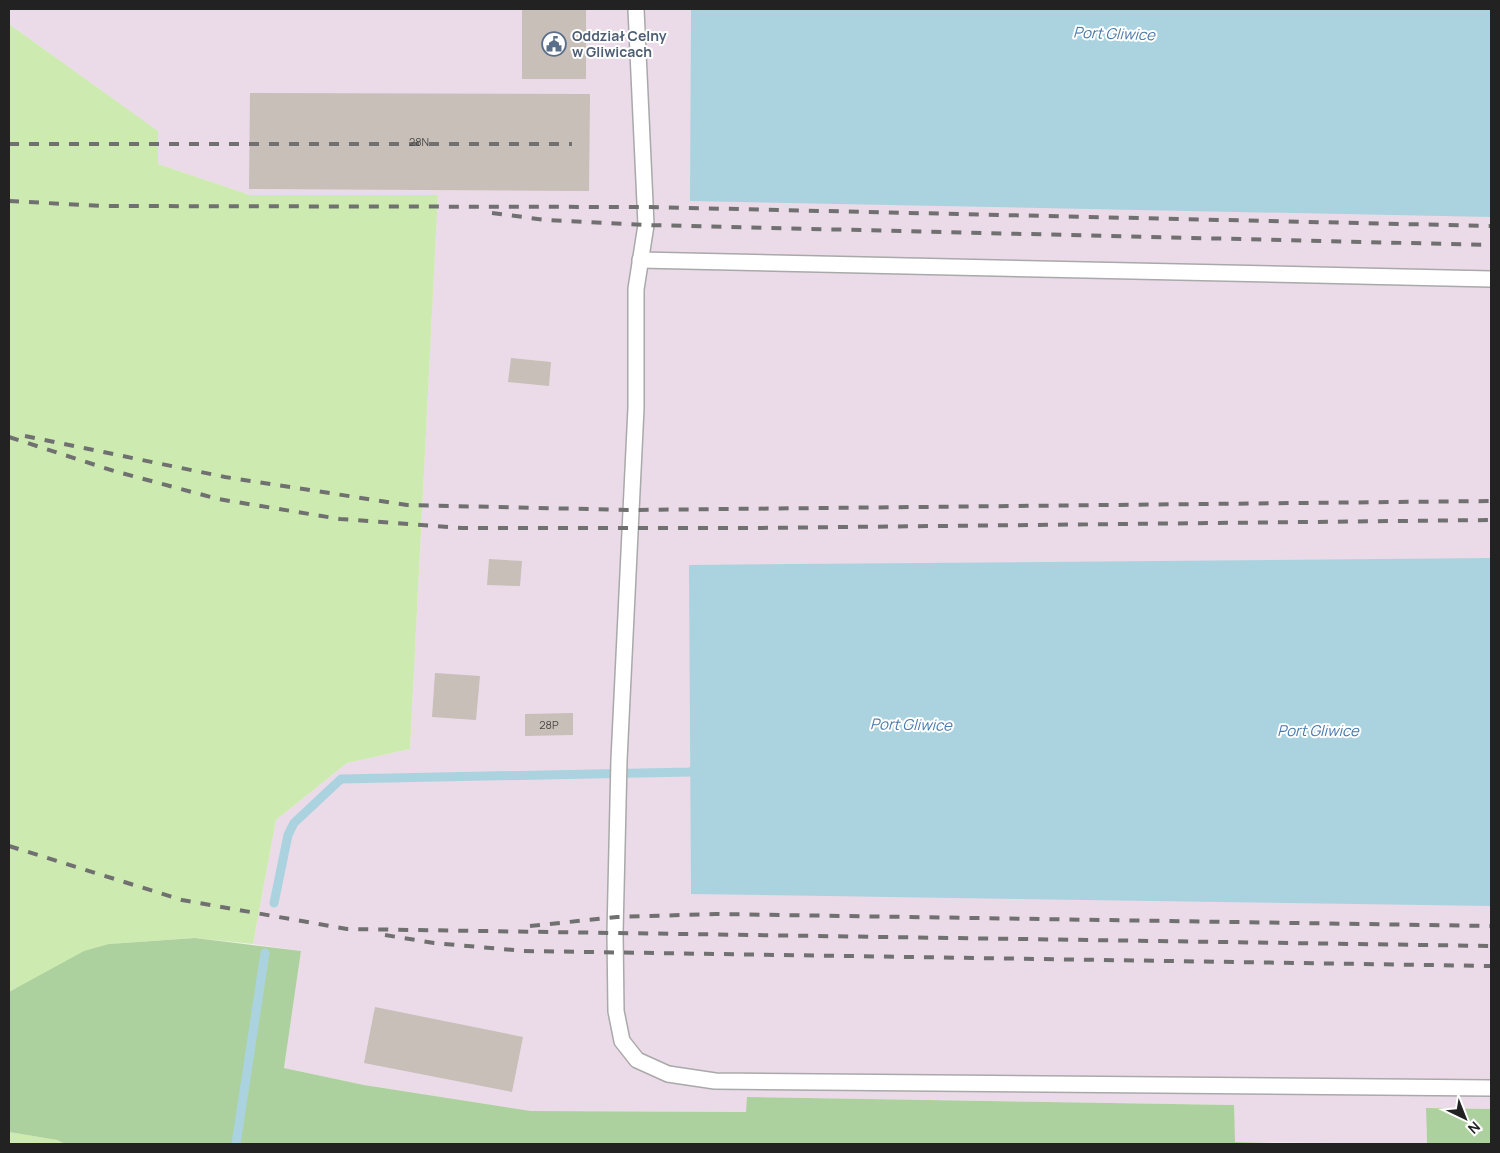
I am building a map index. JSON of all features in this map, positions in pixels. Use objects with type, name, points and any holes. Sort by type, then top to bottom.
[{"type":"lane","points":[[636,9],[646,224],[636,289],[636,399],[619,760],[615,933],[616,1011],[622,1041],[637,1060],[668,1074],[715,1081],[1491,1088]]},
{"type":"lane","points":[[640,260],[1491,279]]},
{"type":"shaded area","points":[[9,9],[1491,9],[1491,1109],[1426,1108],[1427,1144],[1234,1142],[1234,1105],[747,1097],[747,1112],[531,1111],[364,1085],[284,1068],[301,951],[253,944],[276,820],[347,763],[410,749],[438,195],[250,195],[158,164],[157,131],[9,24]]},
{"type":"green space","points":[[9,24],[158,131],[158,164],[250,195],[438,195],[410,749],[347,763],[276,820],[253,944],[195,938],[109,944],[9,992]]},
{"type":"green space","points":[[195,938],[301,951],[284,1068],[364,1085],[531,1111],[746,1112],[747,1097],[1234,1105],[1235,1142],[1303,1144],[65,1144],[57,1140],[9,1132],[9,992],[84,951],[109,944]]},
{"type":"green space","points":[[1426,1108],[1491,1109],[1491,1144],[1427,1144]]},
{"type":"green space","points":[[9,1132],[57,1140],[65,1144],[9,1144]]},
{"type":"water","name":"Port Gliwice","points":[[691,9],[1491,9],[1491,217],[690,201]]},
{"type":"water","name":"Port Gliwice","points":[[1491,558],[1491,906],[691,894],[689,565]]},
{"type":"building","name":"Oddział Celny w Gliwicach","points":[[522,9],[586,9],[586,79],[522,79]]},
{"type":"building","points":[[250,93],[590,94],[589,191],[249,189]]},
{"type":"building","points":[[511,358],[551,362],[549,386],[508,382]]},
{"type":"building","points":[[489,559],[522,561],[520,586],[487,585]]},
{"type":"building","points":[[435,673],[480,676],[476,720],[432,717]]},
{"type":"building","points":[[573,713],[573,735],[525,736],[525,714]]},
{"type":"building","points":[[375,1007],[523,1037],[512,1092],[364,1063]]},
{"type":"waterway","points":[[274,903],[288,835],[294,823],[341,779],[690,772],[700,766]]},
{"type":"waterway","points":[[236,1144],[265,953]]},
{"type":"railway","points":[[9,144],[572,144]]},
{"type":"railway","points":[[9,201],[103,206],[646,207],[1491,226]]},
{"type":"railway","points":[[492,213],[546,220],[646,225],[1491,245]]},
{"type":"railway","points":[[25,436],[225,477],[407,505],[631,510],[1491,501]]},
{"type":"railway","points":[[9,437],[114,471],[218,499],[340,519],[462,528],[754,528],[1491,520]]},
{"type":"railway","points":[[9,846],[182,900],[347,929],[1491,946]]},
{"type":"railway","points":[[530,926],[617,917],[716,914],[1491,926]]},
{"type":"railway","points":[[385,935],[434,943],[524,951],[1491,966]]},
{"type":"place","name":"Oddział Celny w Gliwicach","points":[[554,44]]}]
